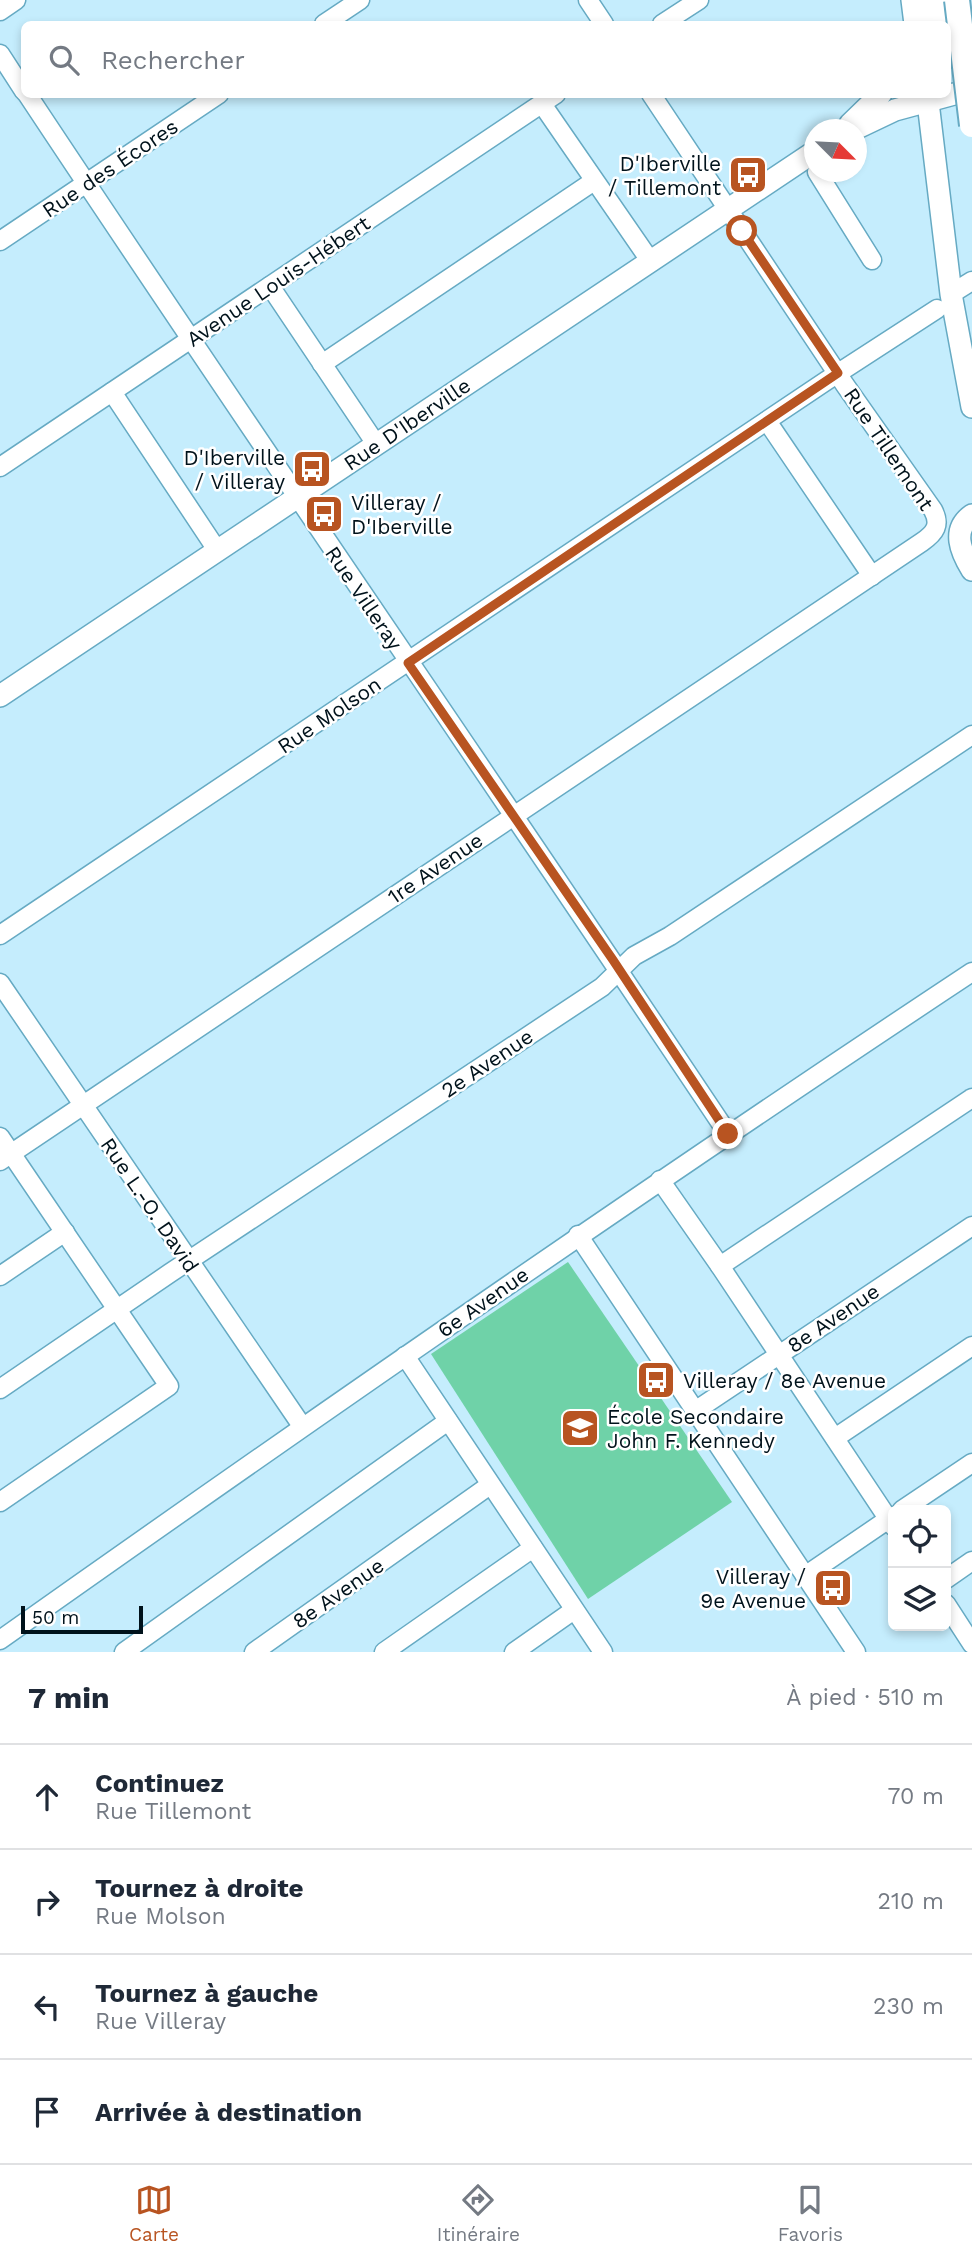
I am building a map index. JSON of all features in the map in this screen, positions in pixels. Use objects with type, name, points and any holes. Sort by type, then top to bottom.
[{"type":"highway","points":[[933,0],[935,21]]},
{"type":"highway","points":[[957,0],[972,125]]},
{"type":"main road","points":[[912,0],[915,21]]},
{"type":"main road","points":[[855,119],[877,98]]},
{"type":"main road","points":[[867,123],[925,98]]},
{"type":"main road","points":[[928,98],[944,301],[972,407]]},
{"type":"main road","name":"Rue D'Iberville","points":[[0,696],[728,209],[804,167]]},
{"type":"main road","points":[[972,515],[962,524],[959,536],[962,551],[972,570]]},
{"type":"street","points":[[0,11],[16,0]]},
{"type":"street","points":[[328,21],[360,0]]},
{"type":"street","points":[[587,0],[602,21]]},
{"type":"street","points":[[667,21],[699,0]]},
{"type":"street","name":"Rue Villeray","points":[[0,54],[21,86]]},
{"type":"street","name":"Rue Villeray","points":[[29,98],[296,498],[619,969],[728,1134]]},
{"type":"street","name":"Rue des Écores","points":[[0,241],[213,98]]},
{"type":"street","name":"Rue Tillemont","points":[[654,98],[933,510],[937,526]]},
{"type":"street","points":[[549,99],[594,181],[651,262]]},
{"type":"street","name":"Avenue Louis-Hébert","points":[[0,467],[549,99]]},
{"type":"street","points":[[322,364],[594,181]]},
{"type":"street","points":[[826,182],[872,260]]},
{"type":"street","name":"Rue Molson","points":[[0,935],[972,281]]},
{"type":"street","points":[[270,286],[376,444]]},
{"type":"street","points":[[112,392],[218,550]]},
{"type":"street","points":[[767,421],[872,576]]},
{"type":"street","name":"1re Avenue","points":[[6,1157],[930,537],[937,526]]},
{"type":"street","name":"2e Avenue","points":[[0,1389],[602,986],[639,952],[670,936],[972,735]]},
{"type":"street","name":"6e Avenue","points":[[0,1640],[578,1235],[972,972]]},
{"type":"street","name":"Rue L.-O. David","points":[[0,983],[302,1426]]},
{"type":"street","points":[[720,1266],[972,1098]]},
{"type":"street","points":[[0,1137],[6,1157],[65,1232],[169,1387],[0,1502]]},
{"type":"street","points":[[660,1180],[835,1438],[888,1510]]},
{"type":"street","name":"8e Avenue","points":[[695,1411],[972,1226]]},
{"type":"street","points":[[0,1276],[65,1232]]},
{"type":"street","points":[[578,1235],[856,1652]]},
{"type":"street","points":[[835,1438],[972,1346]]},
{"type":"street","points":[[405,1356],[603,1652]]},
{"type":"street","points":[[124,1652],[448,1421]]},
{"type":"street","points":[[912,1505],[972,1463]]},
{"type":"street","name":"8e Avenue","points":[[254,1652],[490,1485]]},
{"type":"street","points":[[805,1576],[888,1522]]},
{"type":"street","points":[[384,1652],[533,1548]]},
{"type":"street","points":[[951,1576],[972,1561]]},
{"type":"street","points":[[514,1652],[574,1609]]},
{"type":"street","points":[[951,1612],[972,1644]]},
{"type":"green space","name":"École Secondaire John F. Kennedy","points":[[568,1262],[732,1502],[588,1599],[431,1354]]},
{"type":"place","name":"D'Iberville / Tillemont","points":[[748,175]]},
{"type":"place","name":"D'Iberville / Villeray","points":[[312,469]]},
{"type":"place","name":"Villeray / D'Iberville","points":[[324,514]]},
{"type":"place","name":"Villeray / 8e Avenue","points":[[656,1380]]},
{"type":"place","name":"École Secondaire John F. Kennedy","points":[[580,1428]]},
{"type":"place","name":"Villeray / 9e Avenue","points":[[833,1588]]},
{"type":"route","points":[[728,1134],[613,960],[408,663],[838,373],[742,231]]}]
